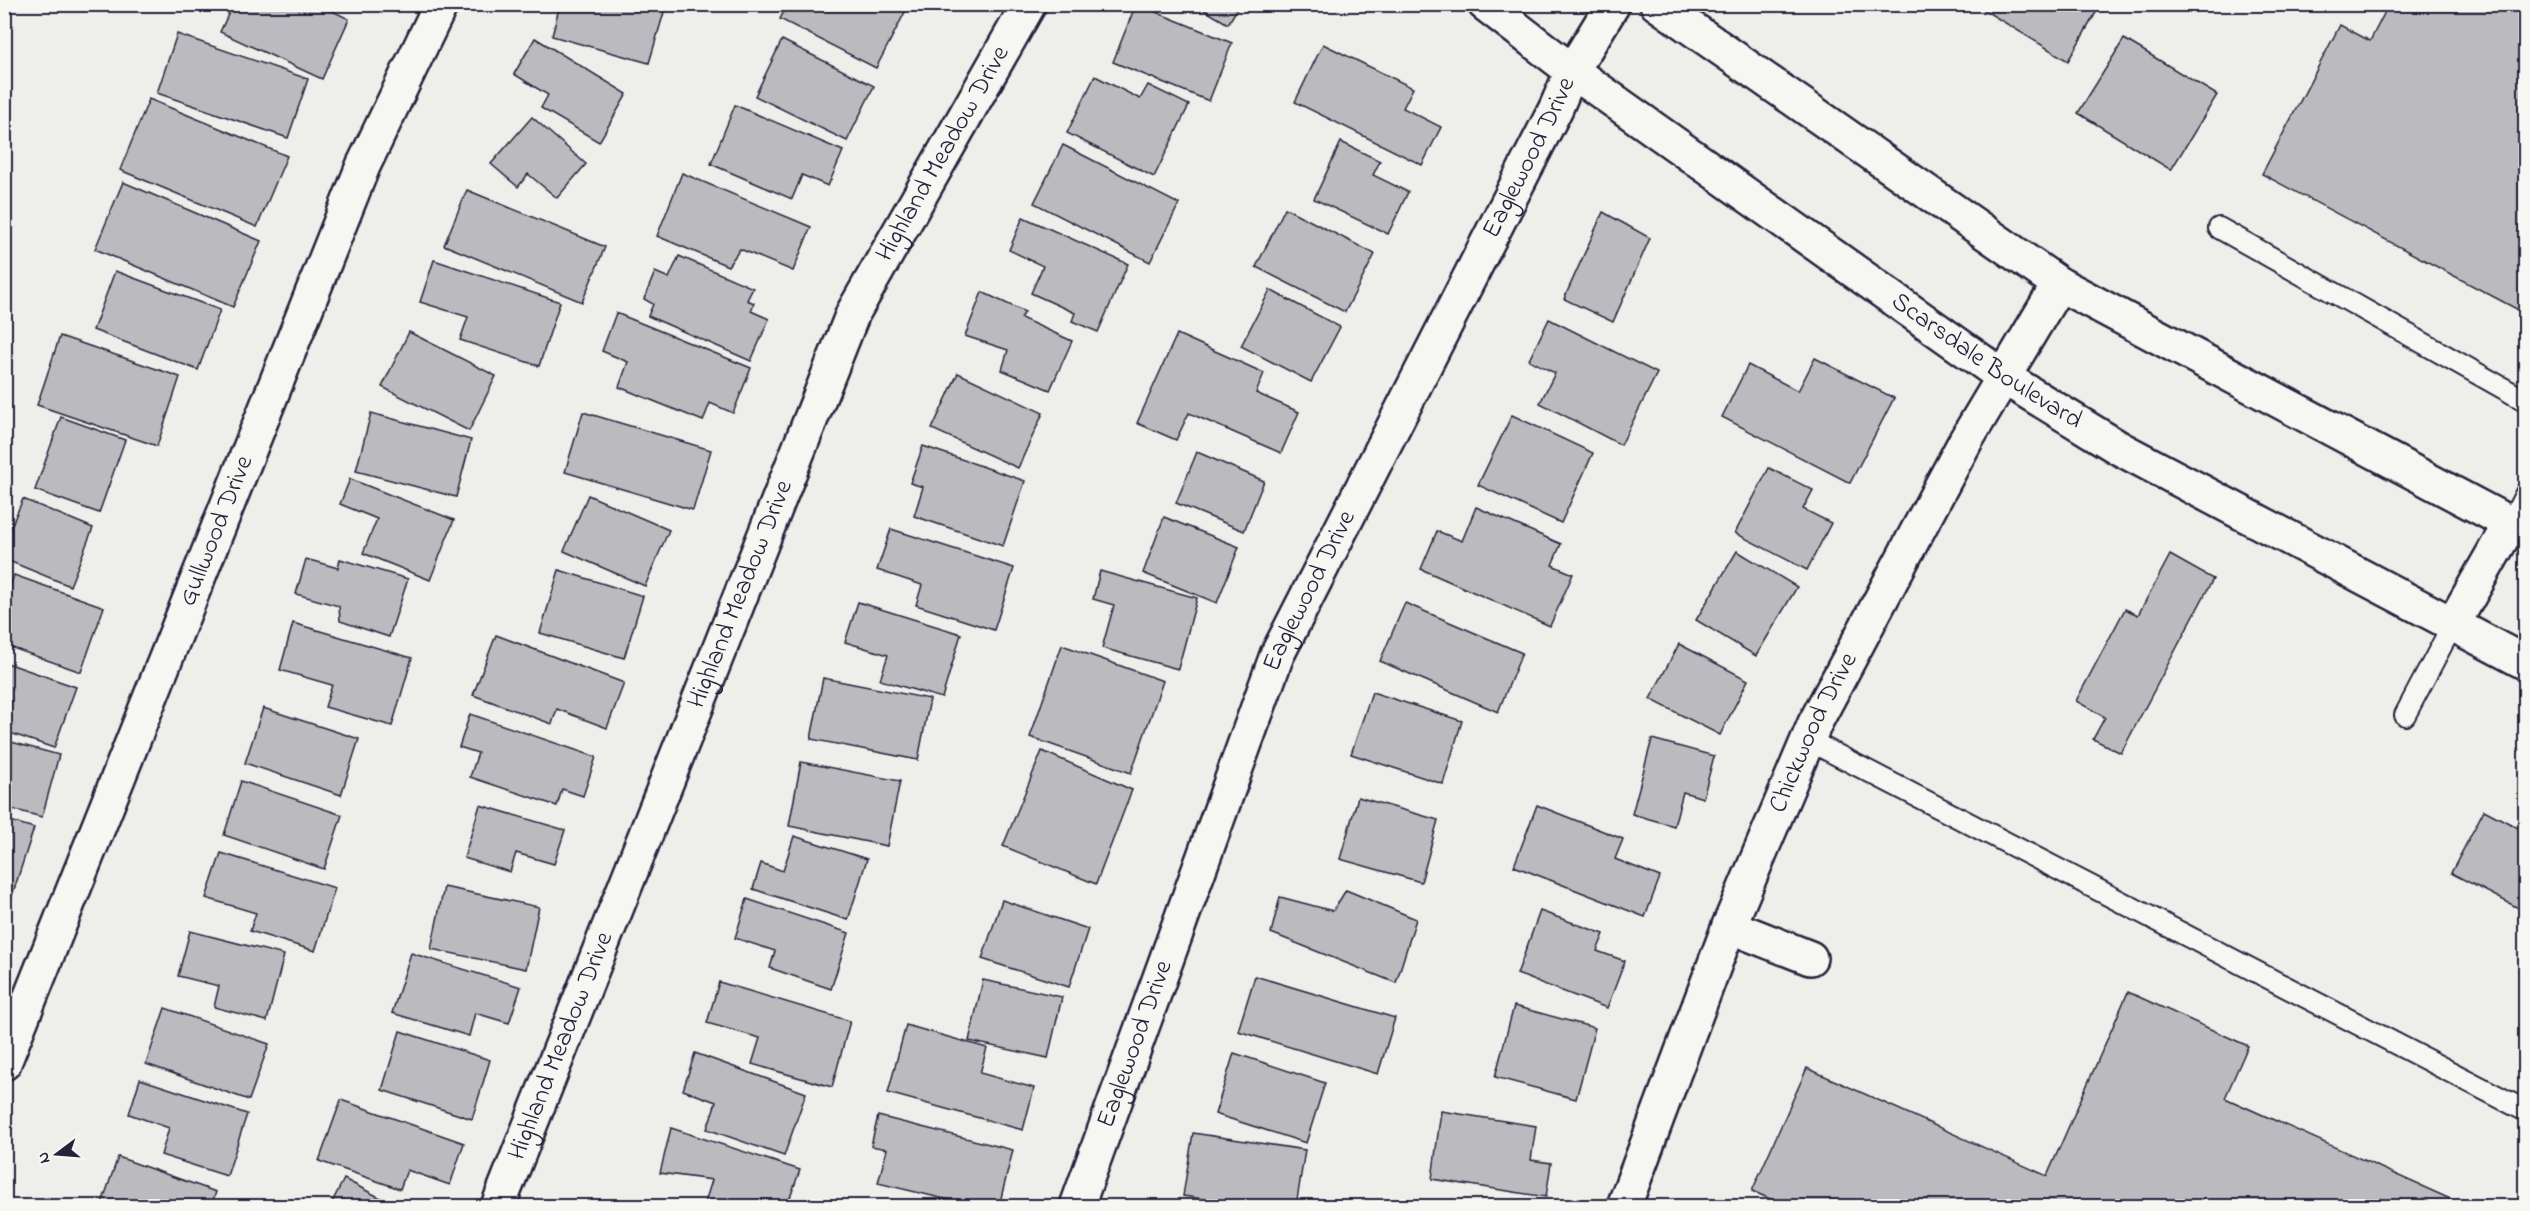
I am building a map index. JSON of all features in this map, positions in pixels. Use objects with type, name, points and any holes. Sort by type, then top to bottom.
[{"type":"street","name":"Gullwood Drive","points":[[4,1063],[363,166],[441,4]]},
{"type":"street","name":"Highland Meadow Drive","points":[[498,1206],[853,313],[1029,4]]},
{"type":"street","name":"Scarsdale Boulevard","points":[[1485,4],[1572,71],[2005,378],[2100,437],[2526,663]]},
{"type":"street","name":"Eaglewood Drive","points":[[1077,1206],[1277,655],[1556,108],[1572,71],[1613,4]]},
{"type":"street","points":[[1657,4],[2059,284],[2518,528],[2452,624]]},
{"type":"street","name":"Chickwood Drive","points":[[1624,1206],[1729,926],[1809,740],[1961,450],[2059,284]]},
{"type":"street","points":[[1729,926],[1810,958]]},
{"type":"lane","points":[[2219,228],[2526,401]]},
{"type":"lane","points":[[2518,528],[2526,493]]},
{"type":"lane","points":[[2405,715],[2452,624]]},
{"type":"lane","points":[[1809,740],[2526,1111]]},
{"type":"building","points":[[233,4],[318,4],[349,19],[322,79],[220,32]]},
{"type":"building","points":[[560,4],[649,4],[665,9],[649,63],[552,36]]},
{"type":"building","points":[[788,4],[890,4],[905,12],[876,68],[780,19]]},
{"type":"building","points":[[1136,4],[1232,43],[1209,101],[1113,62]]},
{"type":"building","points":[[1194,4],[1240,4],[1228,24]]},
{"type":"building","points":[[1974,4],[2101,4],[2068,61]]},
{"type":"building","points":[[2389,4],[2526,4],[2526,314],[2262,174],[2340,25],[2370,41]]},
{"type":"building","points":[[177,34],[308,79],[288,138],[157,93]]},
{"type":"building","points":[[535,38],[627,94],[599,142],[541,108],[548,95],[514,74]]},
{"type":"building","points":[[2124,39],[2217,95],[2171,170],[2078,113]]},
{"type":"building","points":[[782,40],[874,86],[847,141],[755,96]]},
{"type":"building","points":[[1323,44],[1413,88],[1403,108],[1441,127],[1422,165],[1295,102]]},
{"type":"building","points":[[1095,76],[1140,99],[1148,85],[1189,105],[1154,177],[1067,133]]},
{"type":"building","points":[[149,99],[287,156],[257,227],[120,170]]},
{"type":"building","points":[[735,105],[843,151],[828,186],[802,175],[792,199],[711,164]]},
{"type":"building","points":[[532,117],[586,164],[557,198],[528,174],[518,187],[491,164]]},
{"type":"building","points":[[1341,142],[1380,161],[1373,175],[1408,192],[1388,234],[1314,199]]},
{"type":"building","points":[[1063,145],[1179,204],[1150,262],[1034,203]]},
{"type":"building","points":[[682,173],[811,227],[793,271],[740,249],[728,266],[657,236]]},
{"type":"building","points":[[123,182],[261,241],[233,307],[95,249]]},
{"type":"building","points":[[467,190],[605,247],[582,302],[444,245]]},
{"type":"building","points":[[1285,208],[1375,254],[1345,312],[1256,267]]},
{"type":"building","points":[[1603,212],[1650,238],[1613,322],[1564,299]]},
{"type":"building","points":[[1023,217],[1128,264],[1098,332],[1072,321],[1075,313],[1031,293],[1043,266],[1009,250]]},
{"type":"building","points":[[679,256],[753,288],[747,300],[754,303],[751,311],[769,319],[751,361],[648,316],[653,304],[644,299],[655,272],[669,278]]},
{"type":"building","points":[[434,260],[560,302],[539,366],[460,340],[468,317],[420,302]]},
{"type":"building","points":[[115,271],[220,310],[198,370],[93,330]]},
{"type":"building","points":[[1270,290],[1340,327],[1311,382],[1241,346]]},
{"type":"building","points":[[982,292],[1025,312],[1021,318],[1072,341],[1050,390],[1002,370],[1008,350],[965,336]]},
{"type":"building","points":[[616,313],[751,368],[733,413],[710,403],[703,421],[619,387],[628,362],[602,351]]},
{"type":"building","points":[[1549,319],[1657,373],[1621,445],[1540,403],[1555,373],[1529,360]]},
{"type":"building","points":[[409,332],[496,376],[469,431],[382,387]]},
{"type":"building","points":[[1177,334],[1264,373],[1256,393],[1299,412],[1281,453],[1189,413],[1176,440],[1137,423]]},
{"type":"building","points":[[60,336],[180,377],[157,446],[37,405]]},
{"type":"building","points":[[1815,358],[1894,398],[1850,483],[1722,417],[1748,365],[1798,391]]},
{"type":"building","points":[[958,373],[1043,413],[1018,468],[932,429]]},
{"type":"building","points":[[583,412],[711,450],[693,510],[565,472]]},
{"type":"building","points":[[371,413],[471,440],[456,497],[356,471]]},
{"type":"building","points":[[1512,415],[1593,453],[1561,523],[1478,485]]},
{"type":"building","points":[[61,417],[125,440],[99,513],[35,490]]},
{"type":"building","points":[[923,446],[1025,481],[1003,546],[914,516],[923,487],[910,483]]},
{"type":"building","points":[[1197,452],[1264,481],[1244,531],[1176,503]]},
{"type":"building","points":[[1769,468],[1813,490],[1803,509],[1831,523],[1807,570],[1735,533]]},
{"type":"building","points":[[350,479],[454,520],[430,580],[363,553],[377,519],[340,504]]},
{"type":"building","points":[[588,495],[669,530],[645,586],[564,551]]},
{"type":"building","points":[[23,499],[93,528],[70,586],[4,559],[4,543]]},
{"type":"building","points":[[1476,507],[1561,544],[1552,565],[1573,574],[1550,626],[1421,569],[1437,531],[1462,541]]},
{"type":"building","points":[[1164,517],[1239,547],[1217,603],[1143,573]]},
{"type":"building","points":[[891,529],[1014,568],[994,630],[916,605],[922,585],[877,570]]},
{"type":"building","points":[[1737,551],[1797,587],[1756,656],[1696,620]]},
{"type":"building","points":[[2170,555],[2213,579],[2121,753],[2093,739],[2105,717],[2076,701],[2125,609],[2138,615]]},
{"type":"building","points":[[306,559],[338,568],[340,559],[408,579],[389,637],[340,621],[339,606],[296,594]]},
{"type":"building","points":[[559,570],[643,596],[624,658],[540,633]]},
{"type":"building","points":[[1100,571],[1197,598],[1178,669],[1102,648],[1114,605],[1093,599]]},
{"type":"building","points":[[14,575],[104,607],[81,672],[4,645],[4,603]]},
{"type":"building","points":[[858,602],[961,634],[942,698],[880,680],[888,655],[845,642]]},
{"type":"building","points":[[1405,603],[1522,653],[1498,712],[1380,661]]},
{"type":"building","points":[[293,623],[412,658],[392,726],[325,707],[332,685],[280,670]]},
{"type":"building","points":[[496,635],[624,683],[607,728],[557,709],[552,724],[473,695]]},
{"type":"building","points":[[1679,644],[1748,680],[1720,735],[1650,699]]},
{"type":"building","points":[[1062,645],[1163,681],[1131,773],[1030,737]]},
{"type":"building","points":[[4,662],[76,687],[54,748],[4,731]]},
{"type":"building","points":[[823,678],[930,699],[918,760],[811,739]]},
{"type":"building","points":[[1372,692],[1462,721],[1443,784],[1351,754]]},
{"type":"building","points":[[263,708],[359,739],[341,795],[245,763]]},
{"type":"building","points":[[470,714],[596,757],[583,796],[562,789],[557,806],[470,777],[478,753],[459,747]]},
{"type":"building","points":[[1652,739],[1714,756],[1703,798],[1683,792],[1674,826],[1632,814]]},
{"type":"building","points":[[4,740],[59,755],[42,817],[4,807]]},
{"type":"building","points":[[1042,751],[1132,790],[1096,884],[1003,846]]},
{"type":"building","points":[[801,762],[900,781],[887,846],[789,826]]},
{"type":"building","points":[[241,781],[342,815],[324,869],[224,835]]},
{"type":"building","points":[[1358,797],[1438,820],[1421,882],[1340,859]]},
{"type":"building","points":[[480,805],[565,830],[554,864],[516,853],[510,872],[464,858]]},
{"type":"building","points":[[1537,805],[1623,839],[1615,859],[1660,877],[1645,917],[1514,866]]},
{"type":"building","points":[[2484,810],[2526,832],[2526,912],[2451,873]]},
{"type":"building","points":[[4,819],[34,828],[11,899],[4,897]]},
{"type":"building","points":[[794,836],[867,859],[848,920],[753,889],[761,863],[783,871]]},
{"type":"building","points":[[221,853],[335,888],[315,951],[250,931],[256,913],[206,898]]},
{"type":"building","points":[[444,887],[539,907],[526,969],[431,949]]},
{"type":"building","points":[[1346,890],[1416,919],[1396,983],[1271,933],[1280,897],[1333,911]]},
{"type":"building","points":[[747,899],[849,933],[831,989],[770,968],[775,951],[735,938]]},
{"type":"building","points":[[1002,900],[1088,929],[1069,987],[982,959]]},
{"type":"building","points":[[1540,911],[1604,934],[1597,951],[1625,961],[1607,1008],[1517,974]]},
{"type":"building","points":[[190,931],[284,955],[267,1021],[214,1007],[219,986],[178,976]]},
{"type":"building","points":[[411,953],[521,987],[509,1023],[475,1013],[469,1036],[392,1013]]},
{"type":"building","points":[[1255,976],[1395,1018],[1378,1074],[1238,1031]]},
{"type":"building","points":[[983,980],[1062,997],[1048,1058],[969,1041]]},
{"type":"building","points":[[719,982],[850,1021],[832,1087],[752,1064],[760,1038],[707,1023]]},
{"type":"building","points":[[2128,992],[2248,1046],[2225,1098],[2466,1206],[1786,1206],[1752,1191],[1807,1068],[2047,1176]]},
{"type":"building","points":[[1514,1006],[1595,1028],[1576,1099],[1495,1077]]},
{"type":"building","points":[[165,1008],[269,1044],[249,1100],[146,1064]]},
{"type":"building","points":[[906,1025],[987,1048],[980,1073],[1034,1088],[1023,1130],[888,1093]]},
{"type":"building","points":[[400,1031],[490,1060],[472,1119],[382,1090]]},
{"type":"building","points":[[695,1053],[806,1093],[784,1156],[707,1129],[716,1102],[683,1090]]},
{"type":"building","points":[[1234,1053],[1325,1083],[1306,1143],[1215,1114]]},
{"type":"building","points":[[140,1079],[247,1114],[227,1176],[161,1155],[169,1128],[129,1114]]},
{"type":"building","points":[[341,1100],[464,1143],[450,1185],[407,1170],[400,1189],[319,1161]]},
{"type":"building","points":[[1441,1111],[1536,1126],[1531,1160],[1551,1163],[1546,1197],[1432,1179]]},
{"type":"building","points":[[878,1116],[1013,1150],[999,1206],[974,1206],[878,1183],[887,1149],[871,1146]]},
{"type":"building","points":[[671,1128],[800,1170],[787,1206],[704,1206],[712,1180],[660,1173]]},
{"type":"building","points":[[1193,1133],[1305,1150],[1296,1206],[1248,1206],[1183,1196]]},
{"type":"building","points":[[118,1157],[216,1192],[211,1206],[101,1206]]},
{"type":"building","points":[[344,1179],[396,1206],[330,1206]]}]
